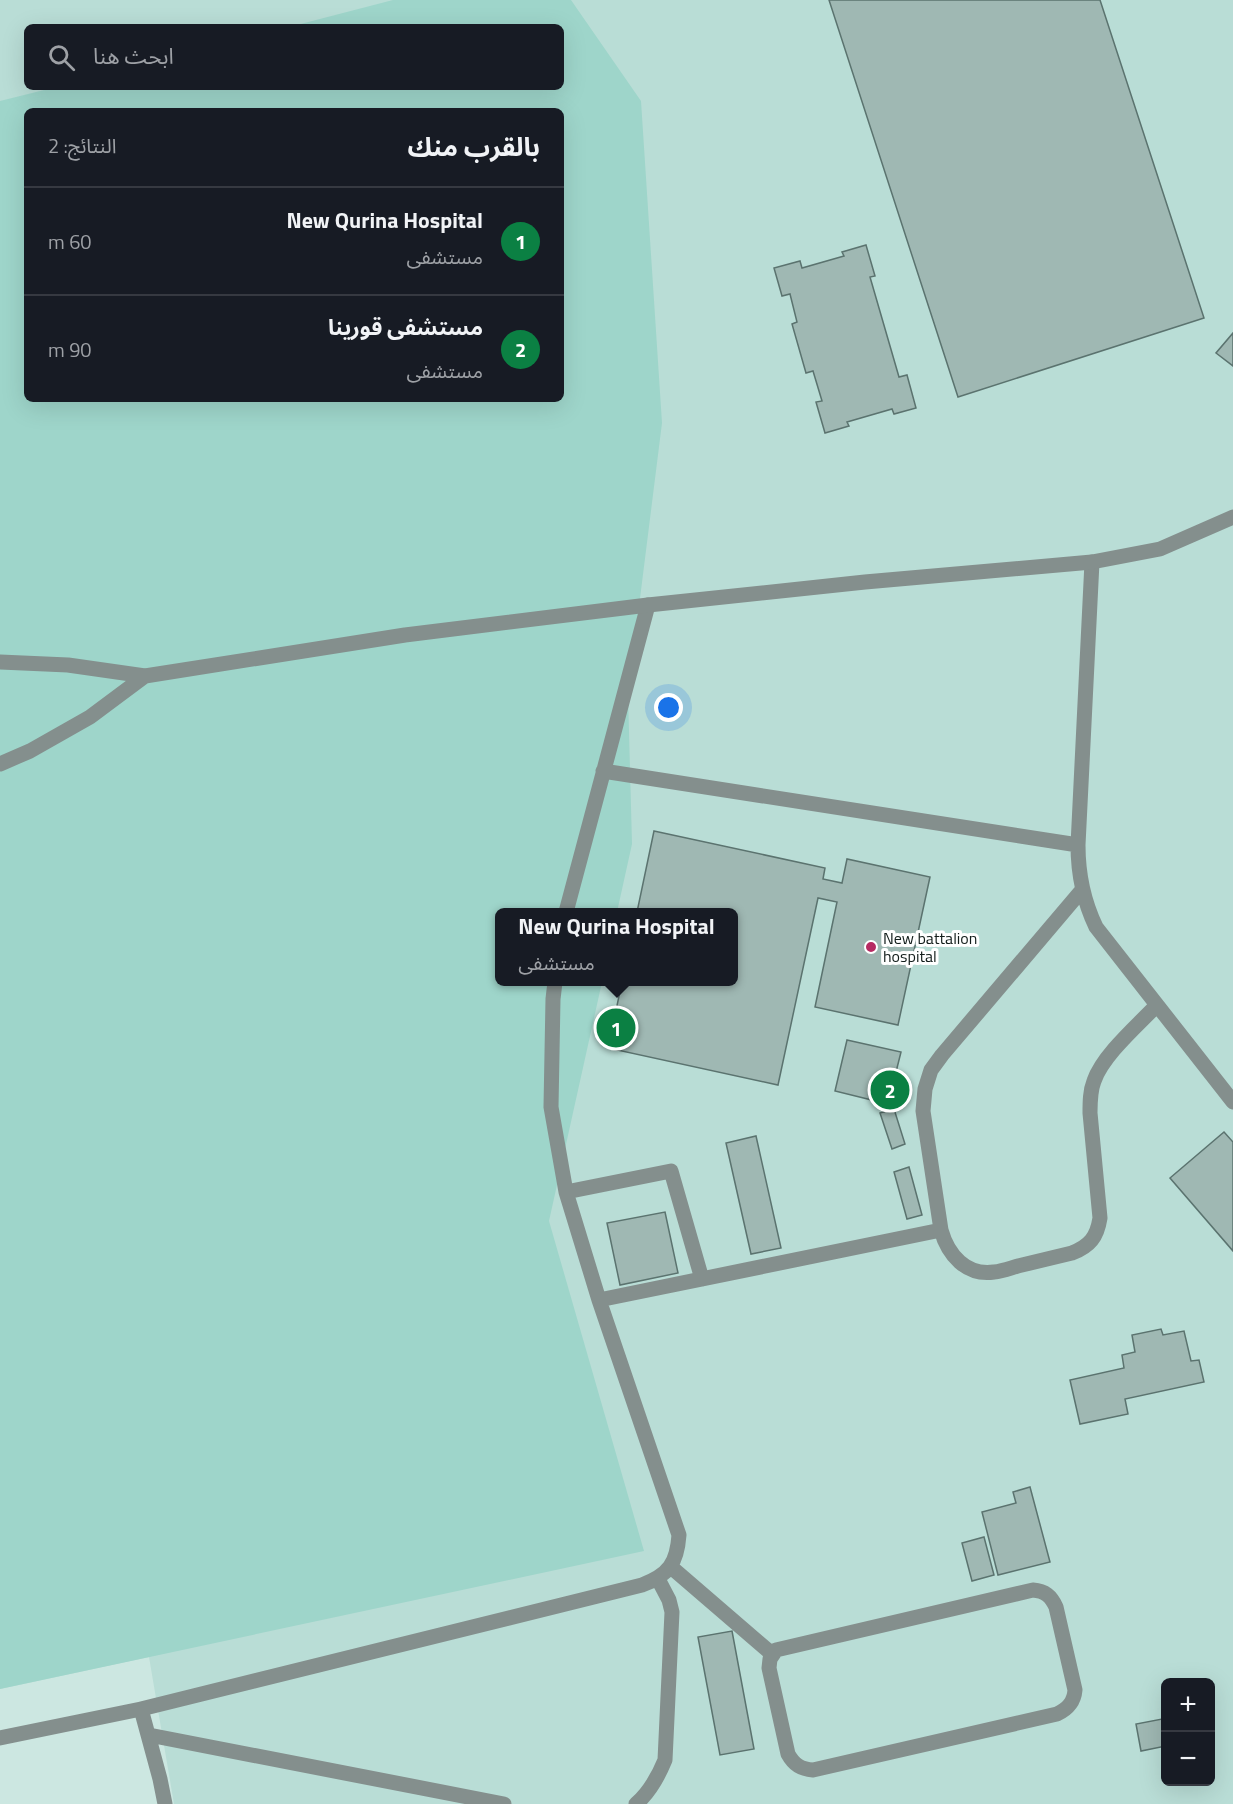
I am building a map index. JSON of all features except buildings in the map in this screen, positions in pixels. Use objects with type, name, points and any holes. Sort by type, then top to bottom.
[{"type":"street","points":[[0,662],[69,665],[145,675],[405,635],[648,605],[865,582],[1092,562],[1160,549],[1233,517]]},
{"type":"street","points":[[1092,562],[1078,845],[1078,868],[1082,890],[1096,927],[1233,1102]]},
{"type":"street","points":[[567,908],[648,605]]},
{"type":"street","points":[[0,764],[30,751],[90,717],[145,675]]},
{"type":"street","points":[[603,771],[1078,845]]},
{"type":"street","points":[[1082,890],[942,1055],[931,1070],[925,1089],[923,1111],[941,1230],[945,1244],[953,1256],[964,1265],[978,1271],[993,1272],[1072,1253],[1083,1249],[1092,1241],[1098,1230],[1100,1218],[1090,1113],[1093,1082],[1108,1057],[1157,1005]]},
{"type":"street","points":[[0,1738],[141,1709],[642,1585],[658,1579],[671,1567],[678,1551],[679,1535],[599,1300],[566,1192],[551,1107],[554,986]]},
{"type":"street","points":[[566,1192],[671,1171],[702,1279]]},
{"type":"street","points":[[599,1300],[941,1230]]},
{"type":"street","points":[[671,1567],[772,1654]]},
{"type":"street","points":[[636,1804],[650,1791],[665,1760],[672,1612],[669,1600],[658,1579]]},
{"type":"street","points":[[1033,1590],[1041,1591],[1053,1600],[1056,1607],[1074,1683],[1074,1697],[1066,1710],[1057,1714],[821,1769],[805,1770],[798,1767],[788,1754],[769,1668],[772,1654],[781,1648],[1014,1594],[1033,1590]]},
{"type":"street","points":[[141,1709],[165,1804]]},
{"type":"street","points":[[149,1735],[504,1804]]},
{"type":"shaded area","points":[[0,0],[1233,0],[1233,1804],[174,1804],[149,1657],[0,1689]]},
{"type":"green space","points":[[393,0],[571,0],[641,101],[662,423],[628,694],[632,844],[618,908],[495,908],[495,986],[601,986],[549,1221],[644,1551],[0,1689],[0,101],[44,90],[564,90],[564,24],[301,24]]},
{"type":"place","name":"New battalion hospital","points":[[871,947]]},
{"type":"place","name":"New Qurina Hospital","points":[[616,1028]]},
{"type":"place","name":"مستشفى قورينا","points":[[890,1090]]}]
